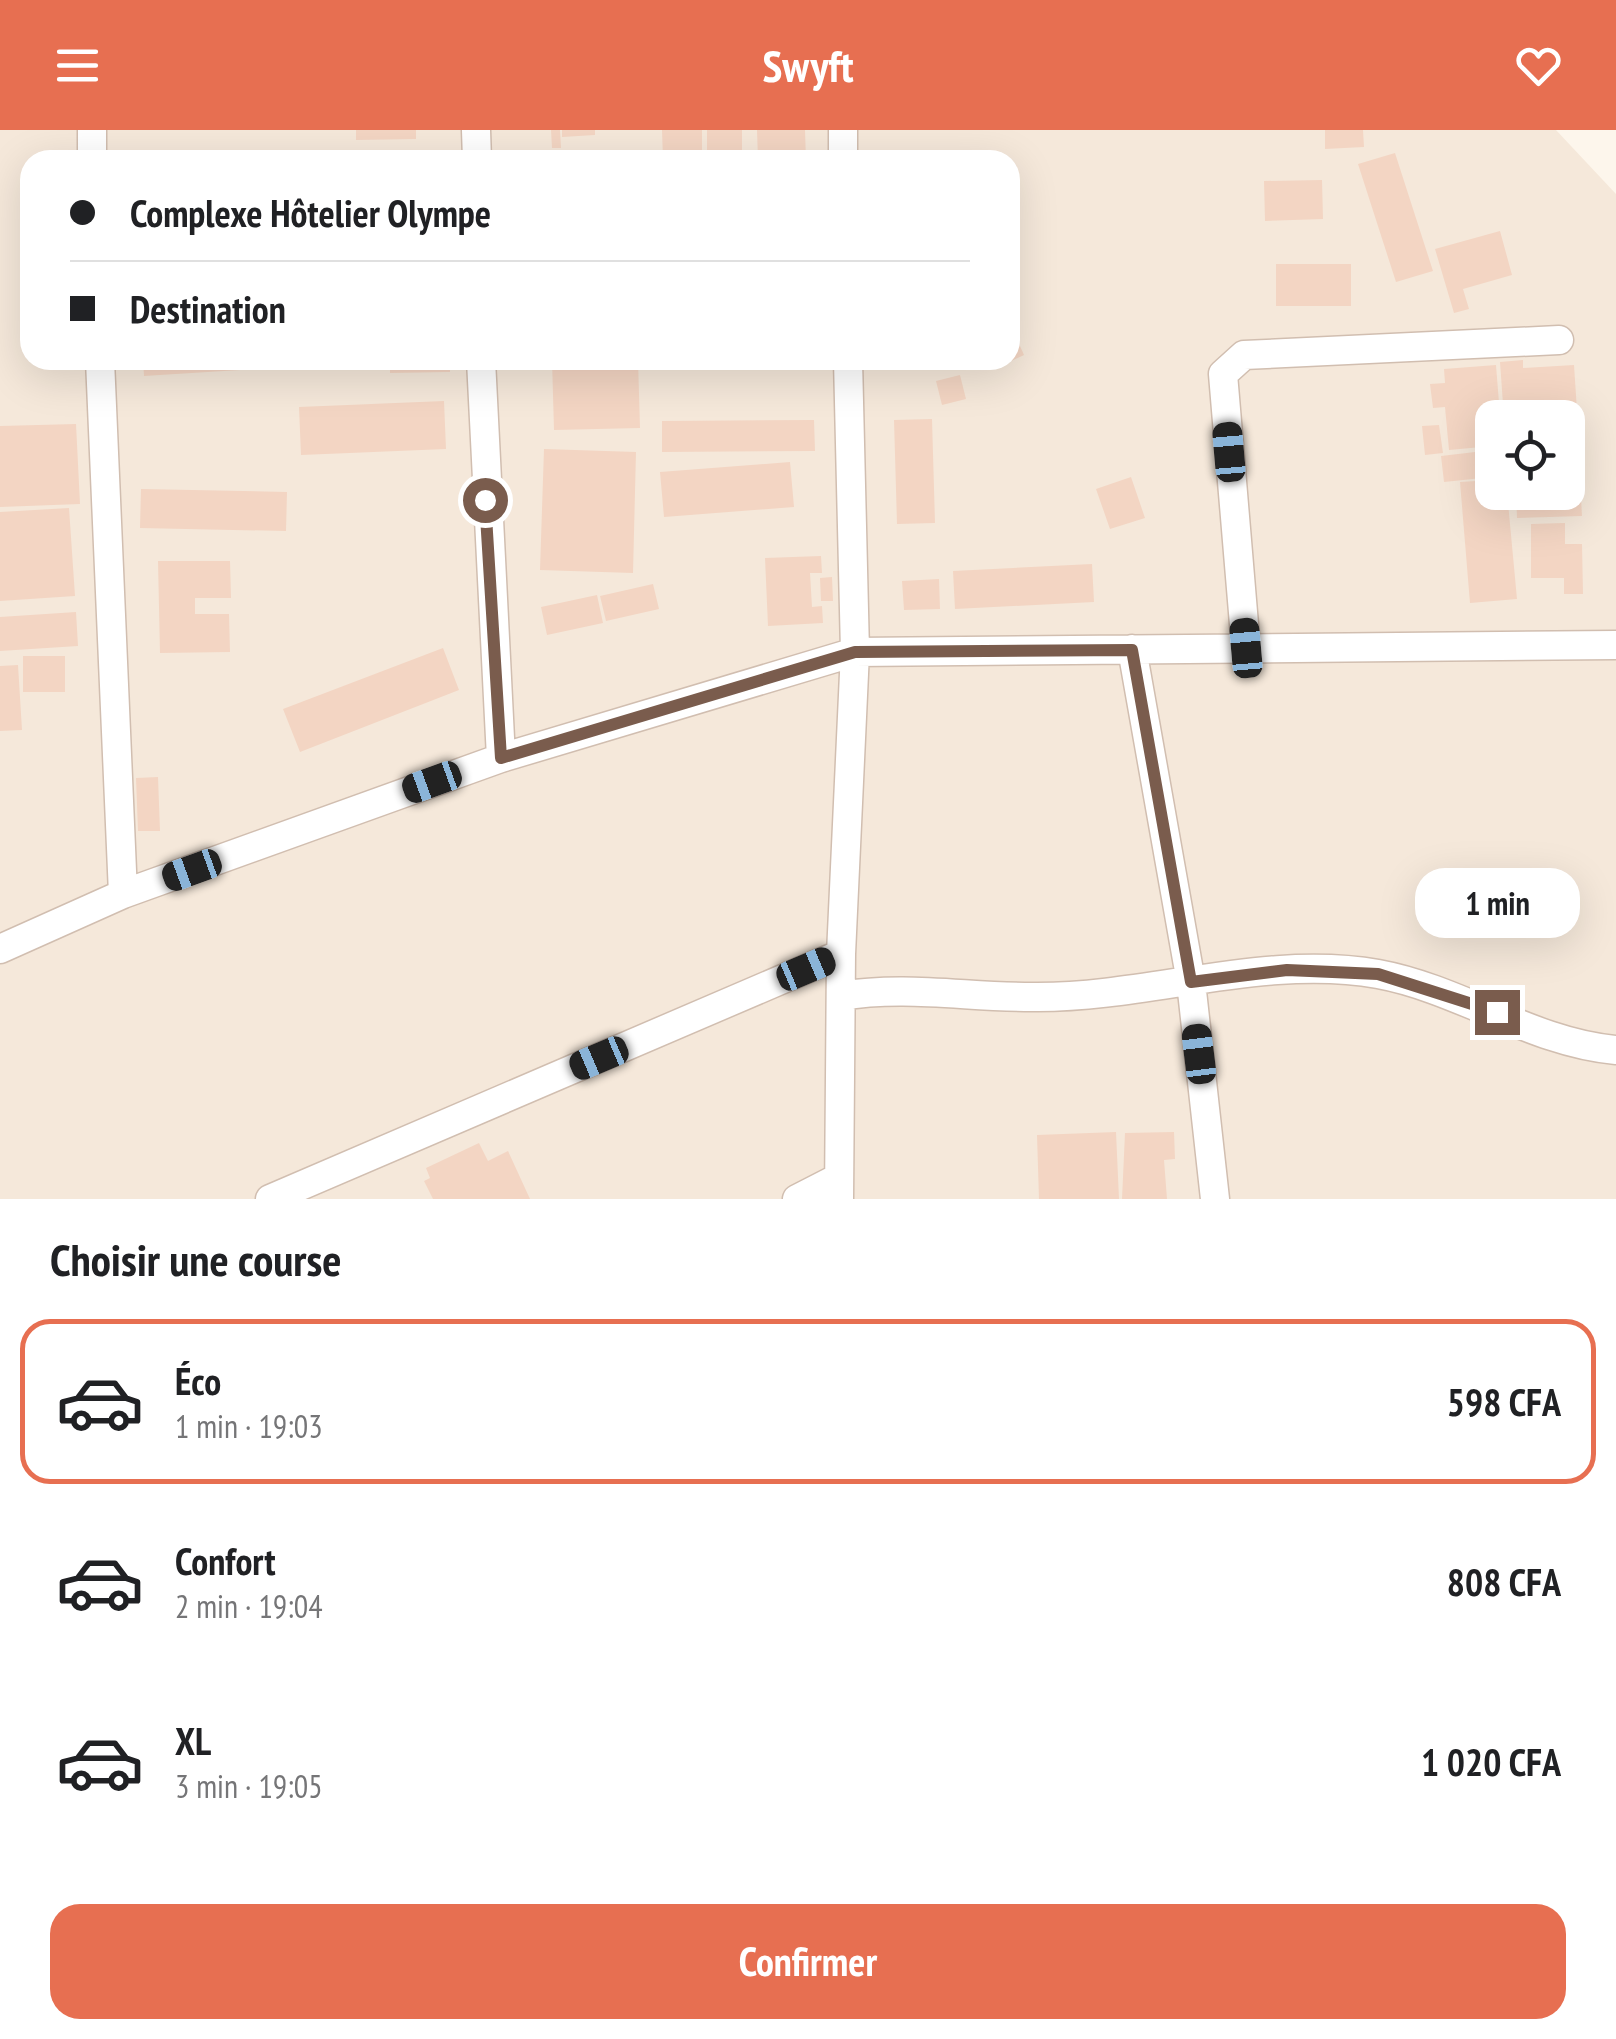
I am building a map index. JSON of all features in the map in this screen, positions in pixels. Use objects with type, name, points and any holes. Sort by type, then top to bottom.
[{"type":"street","points":[[1246,648],[1222,374],[1244,354],[1559,340]]},
{"type":"street","points":[[100,370],[123,894]]},
{"type":"street","points":[[482,370],[501,758]]},
{"type":"street","points":[[797,1199],[839,1188],[841,954],[855,652],[848,370]]},
{"type":"street","points":[[0,949],[123,894],[501,758],[855,652],[1616,645]]},
{"type":"street","points":[[1132,650],[1191,982],[1216,1199]]},
{"type":"street","points":[[270,1199],[841,954]]},
{"type":"street","points":[[841,996],[887,988],[1039,997],[1287,970],[1378,974],[1497,1012],[1554,1038],[1616,1050]]},
{"type":"shaded area","points":[[0,130],[1556,130],[1616,194],[1616,1199],[0,1199]]},
{"type":"building","points":[[356,130],[416,130],[416,139],[356,140]]},
{"type":"building","points":[[551,130],[560,130],[561,148],[552,148]]},
{"type":"building","points":[[562,130],[595,130],[595,135],[562,137]]},
{"type":"building","points":[[662,130],[702,130],[702,150],[663,150]]},
{"type":"building","points":[[707,130],[742,130],[742,150],[707,150]]},
{"type":"building","points":[[757,130],[805,130],[806,150],[758,150]]},
{"type":"building","points":[[1325,130],[1363,130],[1364,147],[1325,149]]},
{"type":"building","points":[[1395,153],[1433,271],[1396,282],[1358,164]]},
{"type":"building","points":[[1322,180],[1323,219],[1265,221],[1264,181]]},
{"type":"building","points":[[1500,231],[1512,275],[1463,289],[1469,309],[1454,313],[1435,249]]},
{"type":"building","points":[[1276,264],[1351,264],[1351,306],[1276,306]]},
{"type":"building","points":[[1523,360],[1523,368],[1574,365],[1576,400],[1503,400],[1500,362]]},
{"type":"building","points":[[1496,365],[1499,400],[1475,400],[1475,448],[1449,450],[1445,407],[1433,408],[1430,384],[1445,383],[1444,369]]},
{"type":"building","points":[[144,370],[239,370],[144,376]]},
{"type":"building","points":[[390,370],[450,370],[450,372]]},
{"type":"building","points":[[552,370],[638,370],[640,428],[554,430]]},
{"type":"building","points":[[960,375],[966,399],[942,405],[936,381]]},
{"type":"building","points":[[444,401],[446,449],[301,455],[299,407]]},
{"type":"building","points":[[932,419],[935,523],[897,524],[894,420]]},
{"type":"building","points":[[814,420],[815,451],[662,452],[662,421]]},
{"type":"building","points":[[76,424],[80,504],[0,507],[0,426]]},
{"type":"building","points":[[1439,425],[1443,453],[1425,455],[1422,426]]},
{"type":"building","points":[[544,449],[636,452],[633,573],[540,570]]},
{"type":"building","points":[[1475,452],[1475,479],[1444,482],[1441,456]]},
{"type":"building","points":[[790,462],[794,507],[664,517],[660,472]]},
{"type":"building","points":[[1131,477],[1145,518],[1110,529],[1096,489]]},
{"type":"building","points":[[1475,481],[1475,510],[1509,510],[1517,599],[1470,603],[1460,482]]},
{"type":"building","points":[[141,489],[287,492],[286,531],[140,528]]},
{"type":"building","points":[[69,508],[75,596],[0,601],[0,512]]},
{"type":"building","points":[[1517,510],[1582,510],[1582,516],[1517,518]]},
{"type":"building","points":[[1565,523],[1565,544],[1582,544],[1583,594],[1564,594],[1564,578],[1531,578],[1531,524]]},
{"type":"building","points":[[821,556],[822,573],[810,573],[812,607],[822,606],[823,623],[768,626],[765,558]]},
{"type":"building","points":[[158,561],[230,561],[231,598],[195,598],[195,614],[229,614],[230,652],[160,653]]},
{"type":"building","points":[[1092,564],[1094,602],[955,609],[953,571]]},
{"type":"building","points":[[832,577],[833,601],[821,601],[820,578]]},
{"type":"building","points":[[939,579],[940,609],[904,610],[902,581]]},
{"type":"building","points":[[653,584],[659,609],[606,621],[600,596]]},
{"type":"building","points":[[597,595],[603,623],[547,635],[541,607]]},
{"type":"building","points":[[76,612],[78,646],[0,651],[0,617]]},
{"type":"building","points":[[443,648],[459,690],[300,752],[283,709]]},
{"type":"building","points":[[23,656],[65,656],[65,692],[23,692]]},
{"type":"building","points":[[18,665],[22,730],[0,731],[0,666]]},
{"type":"building","points":[[158,777],[160,831],[138,831],[136,778]]},
{"type":"building","points":[[1116,1132],[1119,1199],[1039,1199],[1037,1135]]},
{"type":"building","points":[[1174,1132],[1175,1159],[1164,1160],[1167,1199],[1122,1199],[1125,1133]]},
{"type":"building","points":[[479,1143],[488,1161],[508,1151],[530,1199],[433,1199],[424,1181],[430,1178],[426,1168]]},
{"type":"route","points":[[485,500],[501,758],[855,652],[1132,650],[1191,982],[1287,970],[1378,974],[1497,1012]]}]
